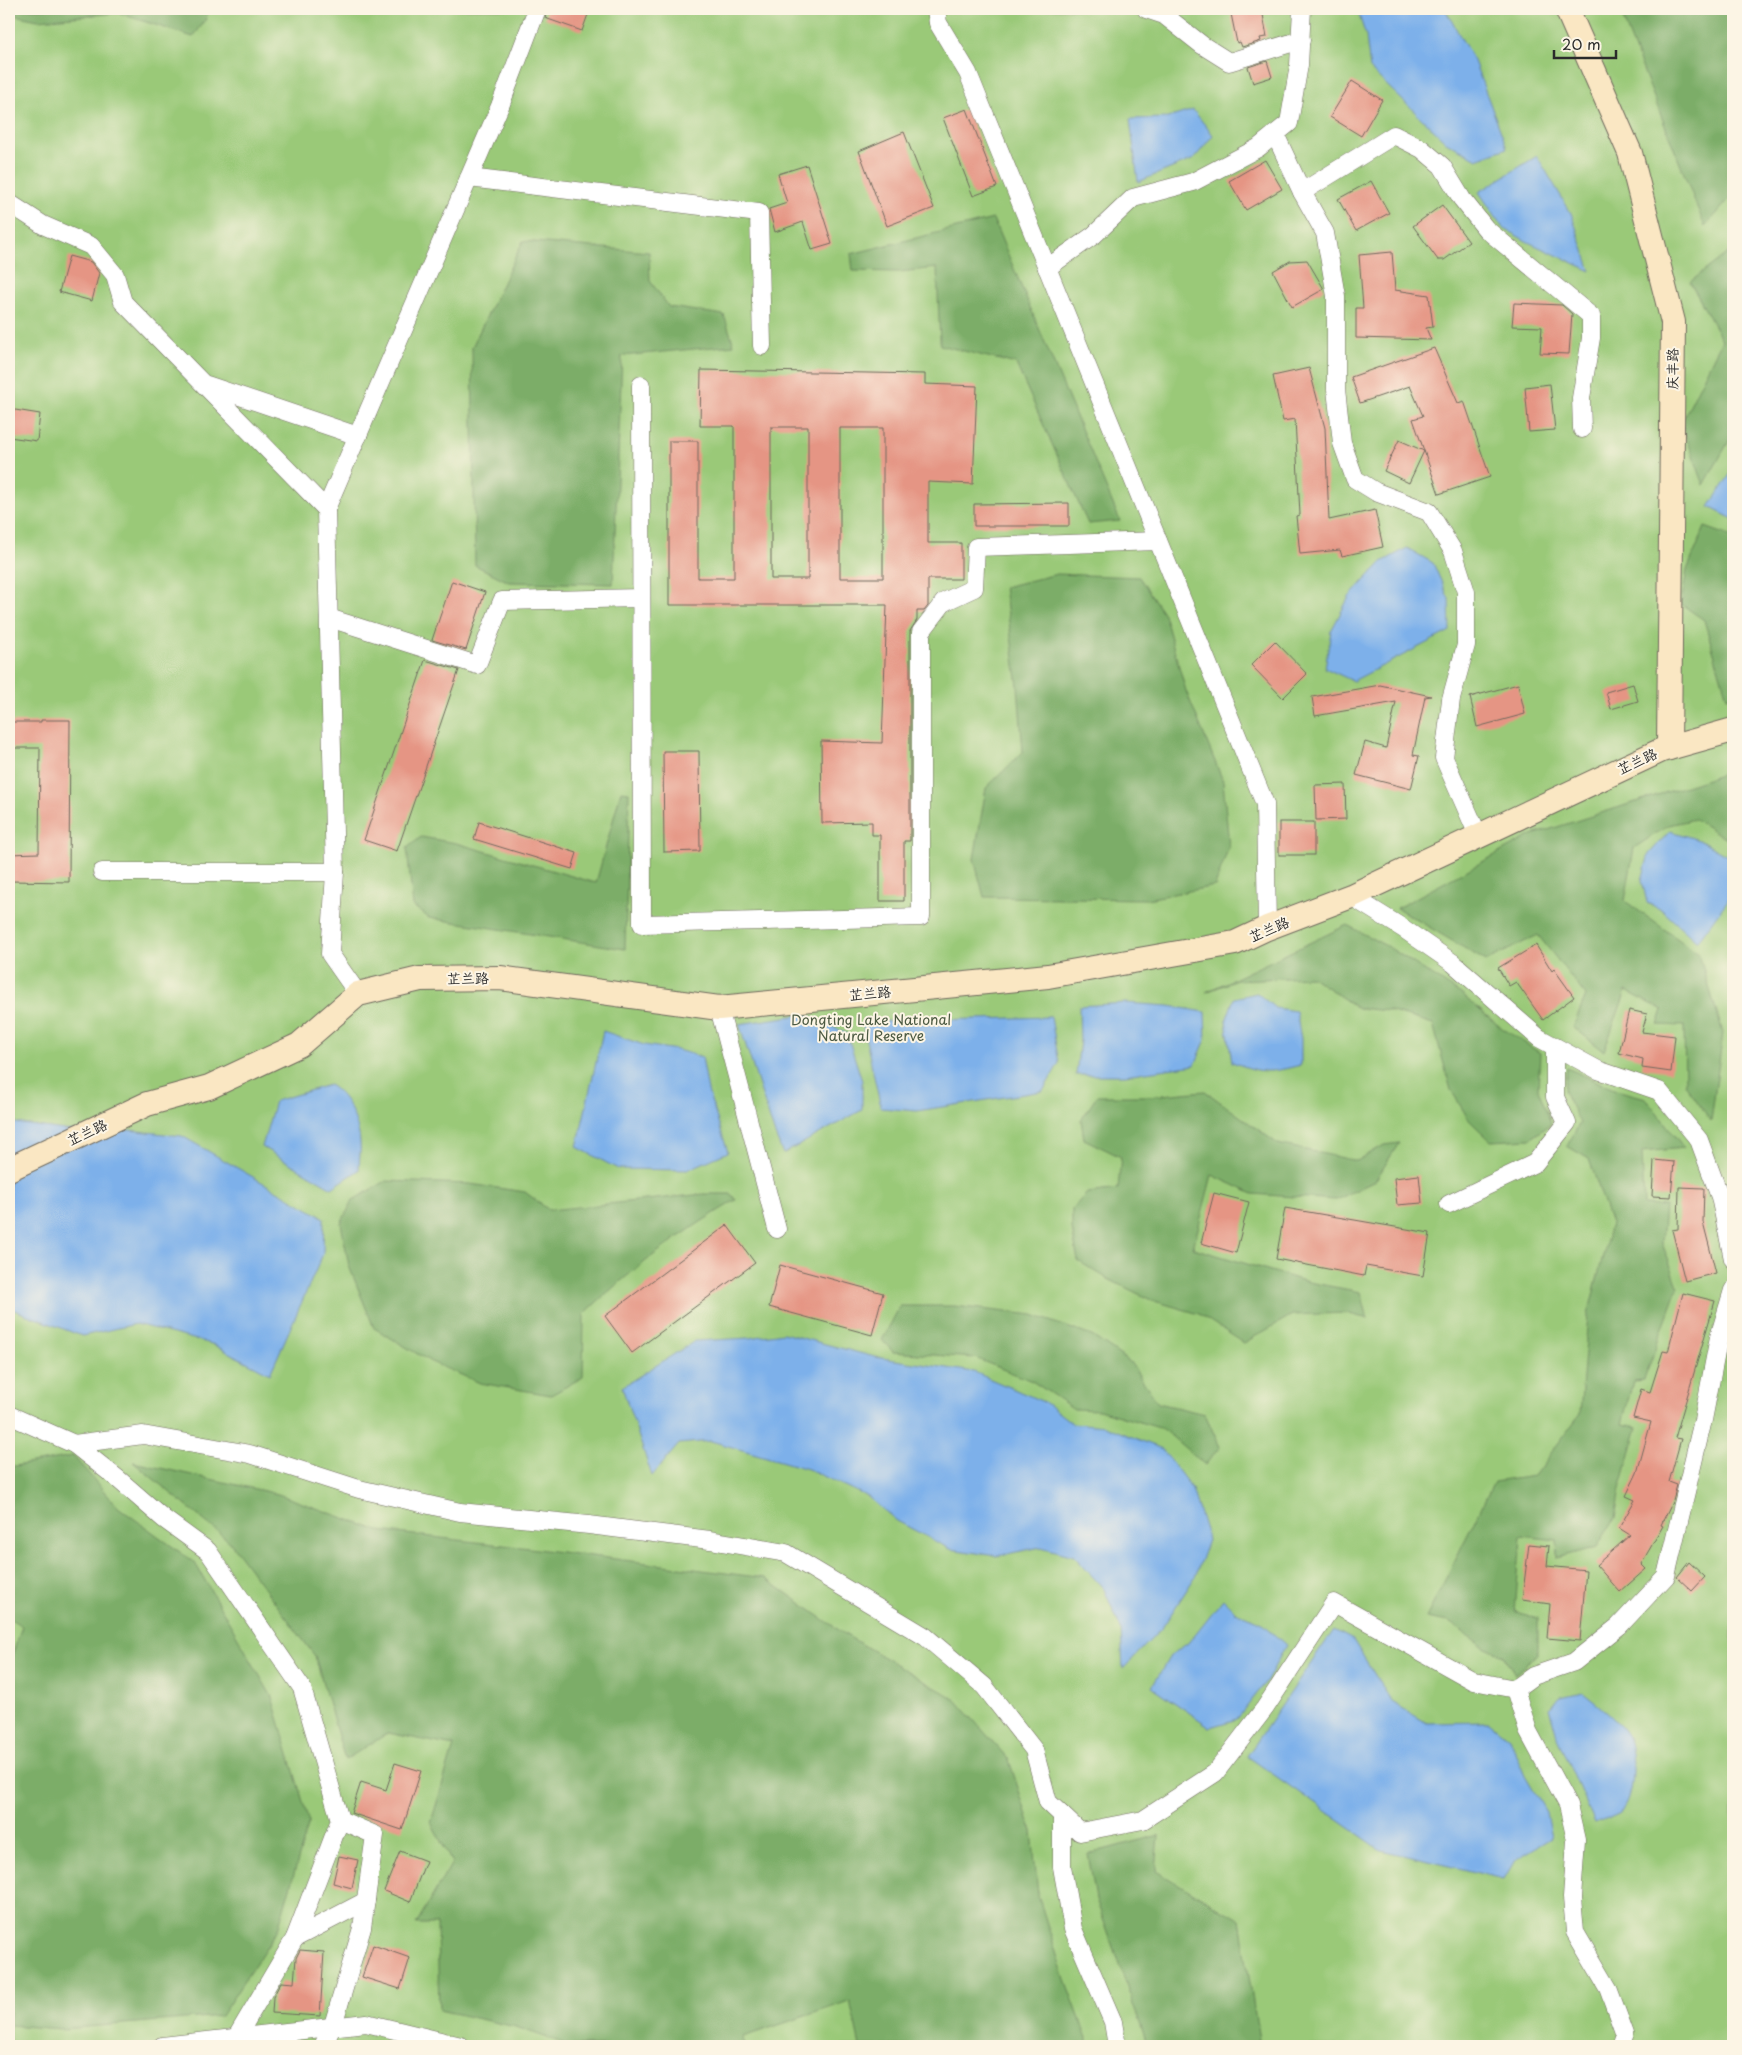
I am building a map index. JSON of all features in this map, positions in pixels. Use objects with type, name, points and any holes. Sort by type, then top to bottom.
[{"type":"street","points":[[358,994],[330,954],[335,872],[326,509],[500,106],[537,9]]},
{"type":"street","points":[[936,9],[938,23],[968,73],[1265,804],[1267,928]]},
{"type":"street","points":[[1146,9],[1164,15],[1202,45],[1229,62],[1300,40]]},
{"type":"street","points":[[1047,268],[1094,235],[1133,198],[1193,182],[1258,148],[1289,123],[1299,65],[1302,9]]},
{"type":"street","name":"庆丰路","points":[[1567,9],[1630,153],[1673,322],[1669,748]]},
{"type":"street","points":[[1275,134],[1302,192],[1325,234],[1336,296],[1336,389],[1342,444],[1355,479],[1376,492],[1429,512],[1453,551],[1466,592],[1466,645],[1451,699],[1444,758],[1478,835]]},
{"type":"street","points":[[1302,192],[1394,135],[1422,149],[1442,166],[1462,199],[1486,229],[1591,316],[1591,338],[1581,398],[1582,429]]},
{"type":"street","points":[[469,178],[759,213],[762,346]]},
{"type":"street","points":[[9,203],[42,225],[91,246],[115,275],[123,302],[326,509]]},
{"type":"street","points":[[203,384],[358,436]]},
{"type":"street","points":[[641,385],[642,924],[921,917],[921,632],[944,602],[974,588],[976,547],[1158,541]]},
{"type":"street","points":[[329,618],[477,665],[502,601],[642,598]]},
{"type":"street","name":"芷兰路","points":[[9,1169],[147,1104],[209,1088],[299,1045],[358,994],[420,978],[500,978],[719,1008],[1048,976],[1235,943],[1267,928],[1351,896],[1478,835],[1669,748],[1733,730]]},
{"type":"street","points":[[102,872],[335,872]]},
{"type":"street","points":[[1351,896],[1404,929],[1453,963],[1539,1038],[1598,1070],[1659,1092],[1699,1140],[1720,1197],[1733,1259]]},
{"type":"street","points":[[719,1008],[777,1229]]},
{"type":"street","points":[[1449,1204],[1535,1163],[1567,1123],[1555,1097],[1555,1047]]},
{"type":"street","points":[[74,1444],[143,1435],[250,1454],[359,1489],[460,1512],[590,1525],[710,1540],[786,1553],[926,1637],[984,1686],[1034,1750],[1048,1802],[1080,1832],[1143,1820],[1215,1773],[1265,1708],[1334,1603],[1474,1681],[1515,1689],[1534,1676],[1574,1662],[1619,1626],[1666,1576],[1701,1429],[1719,1337],[1733,1290]]},
{"type":"street","points":[[9,1415],[74,1444],[164,1519],[208,1551],[302,1688],[340,1820],[295,1938],[236,2038]]},
{"type":"street","points":[[1515,1689],[1528,1732],[1568,1805],[1576,1840],[1572,1898],[1575,1932],[1608,1988],[1625,2034],[1620,2046]]},
{"type":"street","points":[[1062,1815],[1062,1867],[1073,1929],[1113,2022],[1117,2046]]},
{"type":"street","points":[[323,2046],[333,2025],[362,1928],[375,1835],[340,1820]]},
{"type":"street","points":[[295,1938],[366,1901]]},
{"type":"street","points":[[162,2046],[366,2022],[461,2046]]},
{"type":"green space","name":"Dongting Lake National Natural Reserve","points":[[9,9],[1733,9],[1733,2046],[9,2046]]},
{"type":"green space","points":[[9,9],[209,9],[205,21],[193,37],[118,13],[38,20],[9,14]]},
{"type":"green space","points":[[1619,9],[1733,9],[1733,195],[1705,227]]},
{"type":"green space","points":[[993,219],[1120,521],[1088,524],[1016,364],[940,345],[937,268],[899,272],[853,271],[851,254]]},
{"type":"green space","points":[[523,241],[649,252],[650,281],[669,307],[724,315],[734,345],[622,356],[613,584],[509,582],[475,565],[472,347]]},
{"type":"green space","points":[[1733,249],[1733,434],[1704,485],[1681,423],[1722,340],[1690,282]]},
{"type":"green space","points":[[1705,527],[1733,537],[1733,696],[1727,697],[1704,620],[1681,604],[1687,570]]},
{"type":"green space","points":[[1057,574],[1139,577],[1164,614],[1186,691],[1223,781],[1229,846],[1215,886],[1147,899],[984,897],[974,859],[986,788],[1023,752],[1018,686],[1004,587]]},
{"type":"green space","points":[[1733,771],[1733,843],[1695,819],[1669,825],[1634,848],[1625,901],[1699,954],[1723,1033],[1711,1121],[1685,1084],[1684,1026],[1658,1025],[1663,1010],[1626,991],[1604,1051],[1573,1027],[1586,996],[1538,935],[1486,961],[1397,908],[1532,835]]},
{"type":"green space","points":[[621,791],[629,792],[625,949],[429,918],[413,906],[407,848],[421,837],[456,843],[596,883]]},
{"type":"green space","points":[[1347,925],[1390,948],[1461,994],[1499,1026],[1540,1053],[1538,1089],[1551,1123],[1530,1139],[1491,1141],[1469,1120],[1451,1090],[1433,1024],[1389,1011],[1357,1008],[1312,977],[1237,980],[1206,992]]},
{"type":"green space","points":[[1567,1068],[1616,1090],[1646,1098],[1684,1148],[1642,1152],[1644,1205],[1665,1206],[1662,1243],[1678,1286],[1644,1380],[1633,1381],[1622,1424],[1638,1427],[1620,1489],[1615,1518],[1597,1547],[1558,1558],[1557,1540],[1521,1536],[1515,1612],[1538,1618],[1538,1654],[1515,1674],[1503,1655],[1480,1644],[1449,1622],[1426,1618],[1494,1482],[1534,1476],[1580,1414],[1588,1315],[1611,1224],[1589,1159],[1567,1146],[1580,1123],[1564,1091]]},
{"type":"green space","points":[[1205,1091],[1278,1144],[1357,1161],[1384,1145],[1399,1143],[1375,1181],[1336,1200],[1253,1194],[1212,1175],[1193,1248],[1308,1282],[1361,1292],[1368,1319],[1346,1313],[1292,1315],[1244,1343],[1199,1314],[1151,1300],[1108,1279],[1078,1261],[1072,1229],[1072,1209],[1087,1193],[1118,1189],[1121,1157],[1084,1139],[1081,1120],[1097,1096],[1151,1096]]},
{"type":"green space","points":[[386,1181],[470,1184],[525,1192],[549,1210],[704,1194],[731,1194],[736,1200],[657,1252],[584,1314],[583,1377],[551,1395],[480,1383],[431,1362],[374,1328],[349,1266],[341,1223],[353,1200]]},
{"type":"green space","points":[[900,1306],[954,1306],[1033,1315],[1092,1336],[1130,1362],[1158,1403],[1205,1414],[1220,1447],[1205,1465],[1163,1429],[1099,1410],[1074,1409],[1032,1381],[975,1358],[893,1352],[882,1340]]},
{"type":"green space","points":[[73,1456],[118,1507],[195,1563],[272,1697],[309,1822],[278,1929],[221,2016],[62,2029],[9,2025],[9,1665],[22,1626],[9,1618],[9,1467]]},
{"type":"green space","points":[[133,1462],[278,1494],[379,1531],[765,1578],[846,1635],[955,1699],[1009,1760],[1032,1831],[1038,1895],[1062,1971],[1090,2046],[860,2046],[850,2001],[743,2037],[744,2046],[571,2046],[516,2027],[439,2010],[437,1924],[416,1924],[452,1863],[431,1822],[454,1746],[388,1733],[345,1760],[315,1656],[229,1541]]},
{"type":"green space","points":[[1159,1835],[1156,1871],[1240,1920],[1260,2046],[1148,2046],[1096,1899],[1088,1854]]},
{"type":"water","points":[[1357,9],[1445,9],[1474,61],[1507,148],[1477,159],[1446,142],[1370,69],[1366,36]]},
{"type":"water","points":[[1193,110],[1213,135],[1194,159],[1138,182],[1130,119],[1168,118]]},
{"type":"water","points":[[1537,156],[1571,213],[1591,271],[1528,242],[1503,228],[1479,192]]},
{"type":"water","points":[[1733,470],[1733,519],[1709,507]]},
{"type":"water","points":[[1407,548],[1433,563],[1449,599],[1450,631],[1353,681],[1325,668],[1331,631],[1349,597],[1382,562]]},
{"type":"water","points":[[1670,831],[1699,840],[1727,856],[1733,863],[1733,893],[1697,942],[1662,910],[1647,903],[1642,880],[1649,854]]},
{"type":"water","points":[[1257,993],[1275,1008],[1296,1011],[1301,1039],[1301,1065],[1267,1071],[1252,1069],[1232,1062],[1226,1021],[1234,998]]},
{"type":"water","points":[[1126,1003],[1169,1006],[1205,1012],[1206,1039],[1195,1065],[1125,1075],[1076,1075],[1080,1040],[1079,1006]]},
{"type":"water","points":[[806,1014],[847,1034],[862,1081],[862,1110],[783,1154],[739,1024]]},
{"type":"water","points":[[1051,1017],[1059,1063],[1043,1091],[917,1111],[881,1108],[862,1022]]},
{"type":"water","points":[[603,1031],[644,1045],[677,1050],[702,1057],[708,1091],[728,1152],[687,1170],[618,1169],[577,1147]]},
{"type":"water","points":[[329,1085],[347,1102],[357,1126],[360,1145],[359,1170],[332,1188],[262,1147],[275,1101]]},
{"type":"water","points":[[9,1122],[71,1131],[120,1129],[182,1136],[324,1218],[323,1254],[270,1374],[212,1344],[136,1324],[82,1336],[9,1308]]},
{"type":"water","points":[[783,1333],[875,1357],[974,1372],[1046,1403],[1072,1423],[1105,1426],[1162,1449],[1192,1489],[1208,1540],[1195,1577],[1162,1628],[1123,1669],[1121,1629],[1104,1589],[1074,1556],[1041,1547],[997,1556],[950,1549],[897,1521],[868,1497],[808,1469],[711,1441],[679,1444],[652,1476],[622,1387],[695,1341],[749,1338]]},
{"type":"water","points":[[1223,1599],[1236,1612],[1260,1622],[1286,1645],[1267,1681],[1237,1719],[1210,1727],[1152,1687],[1170,1656],[1188,1643]]},
{"type":"water","points":[[1334,1630],[1353,1640],[1392,1702],[1427,1723],[1489,1722],[1509,1738],[1525,1776],[1546,1812],[1551,1838],[1515,1860],[1504,1879],[1381,1850],[1247,1756]]},
{"type":"water","points":[[1582,1692],[1623,1729],[1630,1742],[1632,1752],[1632,1787],[1625,1807],[1620,1813],[1595,1824],[1558,1740],[1549,1707],[1561,1697]]},
{"type":"building","points":[[547,9],[590,9],[582,31],[545,18]]},
{"type":"building","points":[[1230,9],[1262,9],[1267,37],[1260,38],[1261,41],[1242,47],[1240,42],[1237,43]]},
{"type":"building","points":[[1267,61],[1272,77],[1253,83],[1248,67]]},
{"type":"building","points":[[1352,81],[1382,100],[1361,136],[1330,117]]},
{"type":"building","points":[[967,109],[997,187],[973,196],[943,118]]},
{"type":"building","points":[[904,132],[934,208],[887,226],[859,151]]},
{"type":"building","points":[[1265,160],[1282,189],[1246,210],[1229,181]]},
{"type":"building","points":[[807,165],[832,244],[812,250],[803,222],[775,232],[769,209],[787,203],[778,174]]},
{"type":"building","points":[[1371,181],[1389,213],[1356,231],[1338,199]]},
{"type":"building","points":[[1442,205],[1469,242],[1444,260],[1438,260],[1413,226]]},
{"type":"building","points":[[1392,252],[1395,290],[1429,295],[1433,327],[1426,328],[1431,340],[1356,338],[1356,308],[1363,308],[1359,255]]},
{"type":"building","points":[[69,256],[91,262],[99,273],[92,301],[59,292]]},
{"type":"building","points":[[1307,260],[1324,289],[1292,307],[1273,271],[1290,261]]},
{"type":"building","points":[[1514,303],[1562,305],[1572,314],[1569,354],[1540,353],[1542,327],[1512,326]]},
{"type":"building","points":[[1434,348],[1458,403],[1464,401],[1490,477],[1439,494],[1413,419],[1423,416],[1410,386],[1360,403],[1351,377]]},
{"type":"building","points":[[1309,368],[1325,428],[1329,520],[1375,510],[1383,547],[1342,556],[1340,550],[1300,554],[1296,516],[1300,515],[1295,419],[1283,421],[1273,376]]},
{"type":"building","points":[[701,370],[925,374],[925,384],[977,386],[973,484],[928,482],[928,543],[961,543],[961,579],[928,579],[928,606],[924,611],[917,611],[917,620],[910,631],[910,841],[904,841],[904,901],[880,901],[880,835],[872,835],[872,822],[822,823],[821,741],[882,743],[887,605],[669,605],[669,441],[698,441],[698,578],[734,578],[734,426],[700,426]],"holes":[[[771,427],[808,427],[808,579],[771,579]],[[840,428],[883,428],[883,578],[840,578]]]},
{"type":"building","points":[[1550,384],[1555,430],[1529,432],[1525,387]]},
{"type":"building","points":[[9,409],[40,414],[37,441],[9,437]]},
{"type":"building","points":[[1399,440],[1424,451],[1409,483],[1384,471]]},
{"type":"building","points":[[1069,503],[1069,526],[974,526],[974,504]]},
{"type":"building","points":[[452,581],[485,592],[466,650],[432,640]]},
{"type":"building","points":[[1275,641],[1307,674],[1283,698],[1251,665]]},
{"type":"building","points":[[425,660],[459,670],[397,851],[364,840]]},
{"type":"building","points":[[1518,684],[1525,714],[1477,727],[1470,697]]},
{"type":"building","points":[[1633,684],[1638,701],[1611,709],[1606,692]]},
{"type":"building","points":[[1380,685],[1431,696],[1425,697],[1413,755],[1419,756],[1411,789],[1356,775],[1365,742],[1386,748],[1396,702],[1315,716],[1312,697]]},
{"type":"building","points":[[41,720],[70,720],[69,882],[9,881],[9,854],[39,853],[40,748],[9,748],[9,722],[41,722]]},
{"type":"building","points":[[663,751],[699,751],[700,851],[664,852]]},
{"type":"building","points":[[1345,784],[1346,819],[1316,820],[1315,785]]},
{"type":"building","points":[[479,822],[577,853],[572,869],[474,839]]},
{"type":"building","points":[[1279,822],[1314,822],[1314,855],[1279,855]]},
{"type":"building","points":[[1536,945],[1552,971],[1554,969],[1574,997],[1543,1020],[1516,982],[1509,986],[1498,968]]},
{"type":"building","points":[[1629,1010],[1647,1014],[1642,1032],[1675,1036],[1671,1072],[1642,1068],[1643,1059],[1619,1053]]},
{"type":"building","points":[[1654,1160],[1674,1162],[1671,1197],[1652,1196]]},
{"type":"building","points":[[1419,1175],[1422,1203],[1397,1205],[1394,1178]]},
{"type":"building","points":[[1679,1187],[1704,1188],[1703,1222],[1716,1273],[1685,1281],[1672,1230],[1678,1229]]},
{"type":"building","points":[[1214,1193],[1249,1202],[1236,1253],[1201,1243]]},
{"type":"building","points":[[1285,1208],[1430,1233],[1423,1276],[1366,1266],[1364,1276],[1276,1259]]},
{"type":"building","points":[[727,1225],[755,1263],[632,1353],[605,1316]]},
{"type":"building","points":[[780,1265],[883,1293],[872,1335],[769,1307]]},
{"type":"building","points":[[1683,1293],[1715,1301],[1675,1438],[1681,1439],[1669,1482],[1677,1485],[1673,1500],[1661,1525],[1663,1526],[1641,1564],[1646,1569],[1620,1592],[1596,1565],[1630,1535],[1619,1528],[1635,1500],[1626,1496],[1637,1473],[1651,1422],[1633,1418],[1641,1389],[1650,1392],[1663,1351],[1668,1352]]},
{"type":"building","points":[[1529,1544],[1549,1546],[1547,1566],[1586,1570],[1580,1641],[1547,1638],[1550,1604],[1522,1600]]},
{"type":"building","points":[[1689,1562],[1705,1577],[1692,1591],[1677,1577]]},
{"type":"building","points":[[395,1763],[421,1771],[402,1830],[351,1813],[361,1782],[386,1790]]},
{"type":"building","points":[[400,1851],[426,1861],[410,1902],[384,1891]]},
{"type":"building","points":[[339,1856],[358,1860],[352,1888],[333,1883]]},
{"type":"building","points":[[373,1945],[410,1958],[400,1989],[362,1977]]},
{"type":"building","points":[[300,1950],[324,1952],[320,2016],[272,2013],[273,1997],[281,1982],[294,1983],[296,1958]]}]
